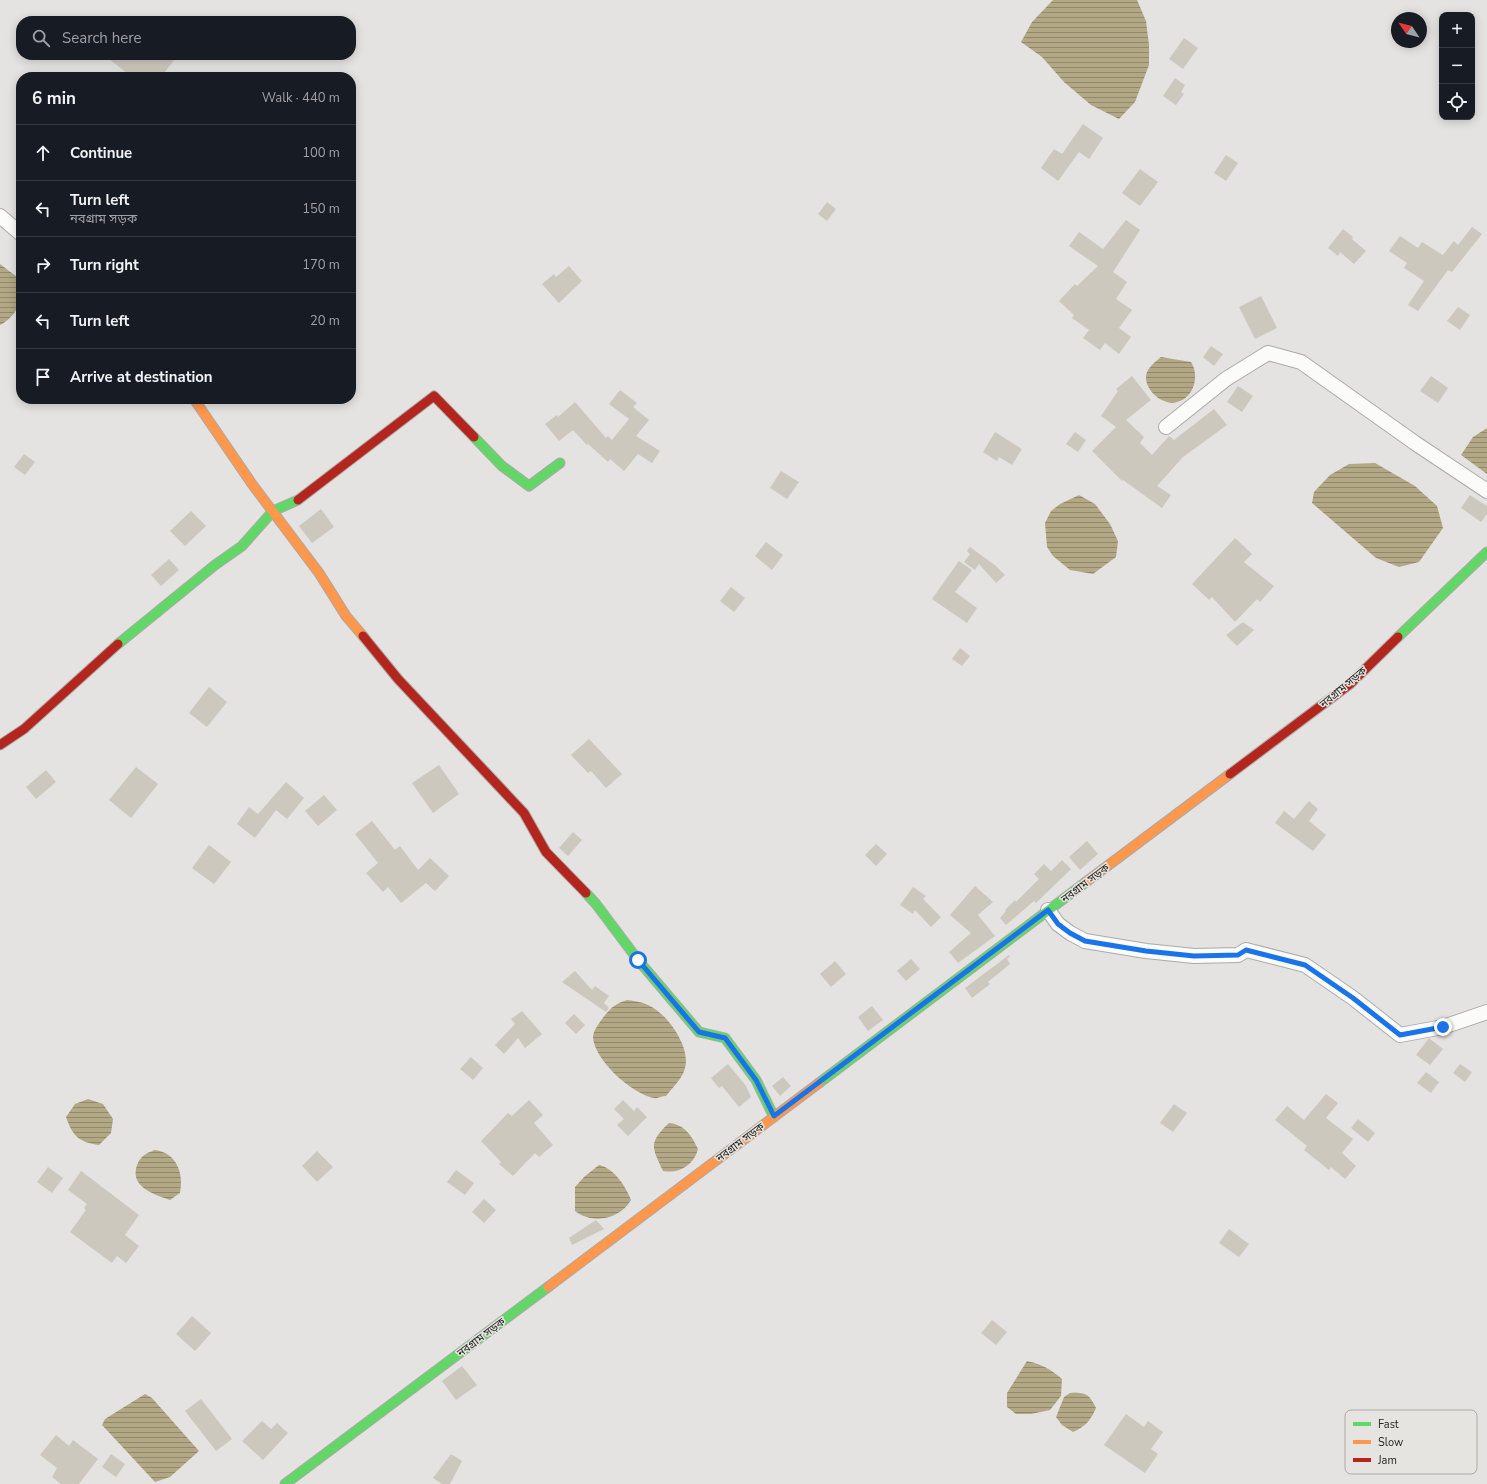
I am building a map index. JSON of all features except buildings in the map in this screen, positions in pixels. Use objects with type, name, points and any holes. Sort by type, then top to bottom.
[{"type":"street","points":[[0,216],[16,230]]},
{"type":"street","points":[[1166,427],[1226,379],[1268,353],[1301,362],[1487,491]]},
{"type":"street","points":[[0,745],[24,729],[129,634],[215,565],[242,546],[273,511],[293,504],[434,396],[502,466],[529,486],[560,463]]},
{"type":"street","points":[[197,404],[252,484],[336,598],[346,616],[398,679],[524,813],[546,852],[596,904],[638,960],[699,1032],[725,1038],[756,1080],[774,1116]]},
{"type":"street","name":"নবগ্রাম সড়ক","points":[[285,1484],[1350,684],[1487,552]]},
{"type":"street","points":[[1048,910],[1058,924],[1070,933],[1085,941],[1146,951],[1194,956],[1238,955],[1246,950],[1305,965],[1353,998],[1400,1035],[1443,1027],[1487,1012]]},
{"type":"shaded area","points":[[1053,0],[1137,0],[1146,21],[1149,45],[1149,65],[1135,102],[1119,119],[1091,105],[1064,82],[1042,57],[1021,42],[1032,22]]},
{"type":"shaded area","points":[[0,264],[16,276],[16,311],[10,318],[0,325]]},
{"type":"shaded area","points":[[1161,357],[1191,362],[1195,374],[1194,386],[1188,396],[1183,400],[1172,403],[1166,402],[1156,396],[1148,387],[1146,376],[1148,370]]},
{"type":"shaded area","points":[[1487,428],[1487,474],[1461,455],[1473,437]]},
{"type":"shaded area","points":[[1375,463],[1415,486],[1437,506],[1443,528],[1419,562],[1399,567],[1376,558],[1312,503],[1314,492],[1330,475],[1349,464]]},
{"type":"shaded area","points":[[1079,495],[1095,504],[1110,524],[1118,541],[1116,557],[1093,574],[1070,570],[1053,556],[1047,547],[1045,523],[1051,511],[1060,504]]},
{"type":"shaded area","points":[[627,1000],[648,1005],[663,1015],[670,1023],[681,1041],[686,1060],[684,1072],[666,1096],[655,1098],[645,1095],[625,1083],[607,1065],[595,1046],[593,1034],[599,1023],[612,1007]]},
{"type":"shaded area","points":[[88,1099],[103,1104],[113,1119],[111,1133],[99,1145],[86,1142],[74,1134],[66,1117],[75,1104]]},
{"type":"shaded area","points":[[669,1123],[683,1128],[698,1149],[693,1160],[689,1164],[680,1170],[669,1172],[663,1171],[656,1156],[654,1146],[658,1136]]},
{"type":"shaded area","points":[[154,1150],[162,1152],[173,1159],[180,1172],[180,1193],[170,1200],[146,1190],[141,1186],[136,1176],[136,1167],[140,1159],[147,1153]]},
{"type":"shaded area","points":[[599,1165],[610,1170],[619,1179],[631,1200],[620,1212],[613,1216],[598,1219],[590,1218],[575,1211],[575,1187],[584,1177]]},
{"type":"shaded area","points":[[1027,1361],[1046,1367],[1062,1379],[1061,1396],[1050,1410],[1031,1414],[1016,1414],[1007,1407],[1007,1393]]},
{"type":"shaded area","points":[[1070,1393],[1080,1393],[1086,1395],[1096,1408],[1087,1423],[1073,1432],[1062,1425],[1056,1417],[1064,1397]]},
{"type":"shaded area","points":[[145,1394],[152,1398],[199,1451],[170,1477],[155,1482],[102,1425],[105,1419]]},
{"type":"traffic: fast","points":[[474,437],[502,466],[529,486],[560,463]]},
{"type":"traffic: fast","points":[[118,644],[215,565],[242,546],[273,511],[298,500]]},
{"type":"traffic: fast","points":[[1398,637],[1487,552]]},
{"type":"traffic: fast","points":[[819,1083],[1086,882]]},
{"type":"traffic: fast","points":[[586,893],[638,960],[699,1032],[725,1038],[756,1080],[774,1117]]},
{"type":"traffic: fast","points":[[285,1484],[548,1287]]},
{"type":"traffic: slow","points":[[197,404],[252,484],[319,573],[346,616],[363,636]]},
{"type":"traffic: slow","points":[[1086,882],[1230,774]]},
{"type":"traffic: slow","points":[[548,1287],[819,1083]]},
{"type":"traffic: jam","points":[[298,500],[434,396],[474,437]]},
{"type":"traffic: jam","points":[[363,636],[398,679],[524,813],[546,852],[586,893]]},
{"type":"traffic: jam","points":[[1230,774],[1350,684],[1398,637]]},
{"type":"traffic: jam","points":[[0,745],[24,729],[118,644]]},
{"type":"route","points":[[638,960],[699,1032],[725,1038],[756,1080],[774,1116],[1048,910],[1058,924],[1070,933],[1085,941],[1146,951],[1194,956],[1238,955],[1246,950],[1305,965],[1353,998],[1400,1035],[1443,1027]]}]
